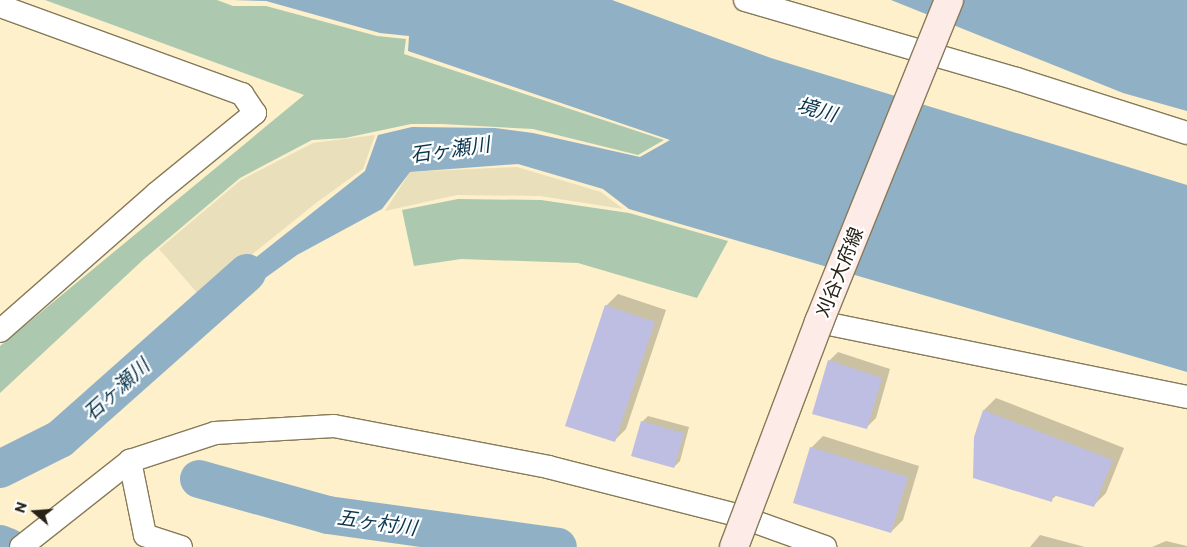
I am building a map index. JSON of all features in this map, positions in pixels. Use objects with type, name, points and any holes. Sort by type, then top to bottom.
[{"type":"main road","name":"刈谷大府線","points":[[734,547],[819,322],[949,0]]},
{"type":"street","points":[[745,0],[1017,79],[1187,133]]},
{"type":"street","points":[[0,6],[242,94],[255,113],[158,193],[0,331]]},
{"type":"street","points":[[819,322],[1187,397]]},
{"type":"street","points":[[21,547],[130,461],[215,433],[334,426],[548,466],[736,515],[825,547]]},
{"type":"street","points":[[130,461],[145,535],[181,547]]},
{"type":"green space","points":[[45,0],[217,0],[233,6],[266,6],[377,36],[406,39],[404,54],[664,140],[638,155],[533,129],[411,124],[345,138],[312,140],[240,178],[144,259],[0,393],[0,346],[304,95]]},
{"type":"green space","points":[[458,199],[541,200],[629,213],[728,241],[697,298],[578,263],[461,259],[414,266],[402,210]]},
{"type":"sand","points":[[375,135],[363,169],[316,203],[200,296],[159,249],[241,180],[313,143]]},
{"type":"sand","points":[[517,167],[601,192],[623,209],[540,196],[457,195],[385,211],[410,172]]},
{"type":"water","name":"境川","points":[[233,0],[612,0],[771,58],[1187,185],[1187,372],[629,209],[603,189],[518,164],[410,172],[382,209],[297,255],[214,315],[202,300],[365,171],[378,135],[412,127],[495,128],[533,133],[640,157],[670,140],[408,51],[409,36],[380,33],[266,1]]},
{"type":"water","points":[[891,0],[1187,0],[1187,111],[1123,93]]},
{"type":"building","points":[[605,305],[655,322],[615,442],[565,426]]},
{"type":"building","points":[[828,360],[882,378],[867,429],[812,414]]},
{"type":"building","points":[[983,410],[1113,460],[1094,507],[1053,495],[1052,502],[973,478],[974,437]]},
{"type":"building","points":[[641,421],[684,433],[674,468],[631,456]]},
{"type":"building","points":[[810,447],[908,477],[891,533],[793,503]]},
{"type":"waterway","name":"石ヶ瀬川","points":[[0,469],[60,439],[247,273]]},
{"type":"waterway","name":"五ヶ村川","points":[[199,479],[328,515],[558,547]]},
{"type":"waterway","points":[[0,544],[8,547]]}]
